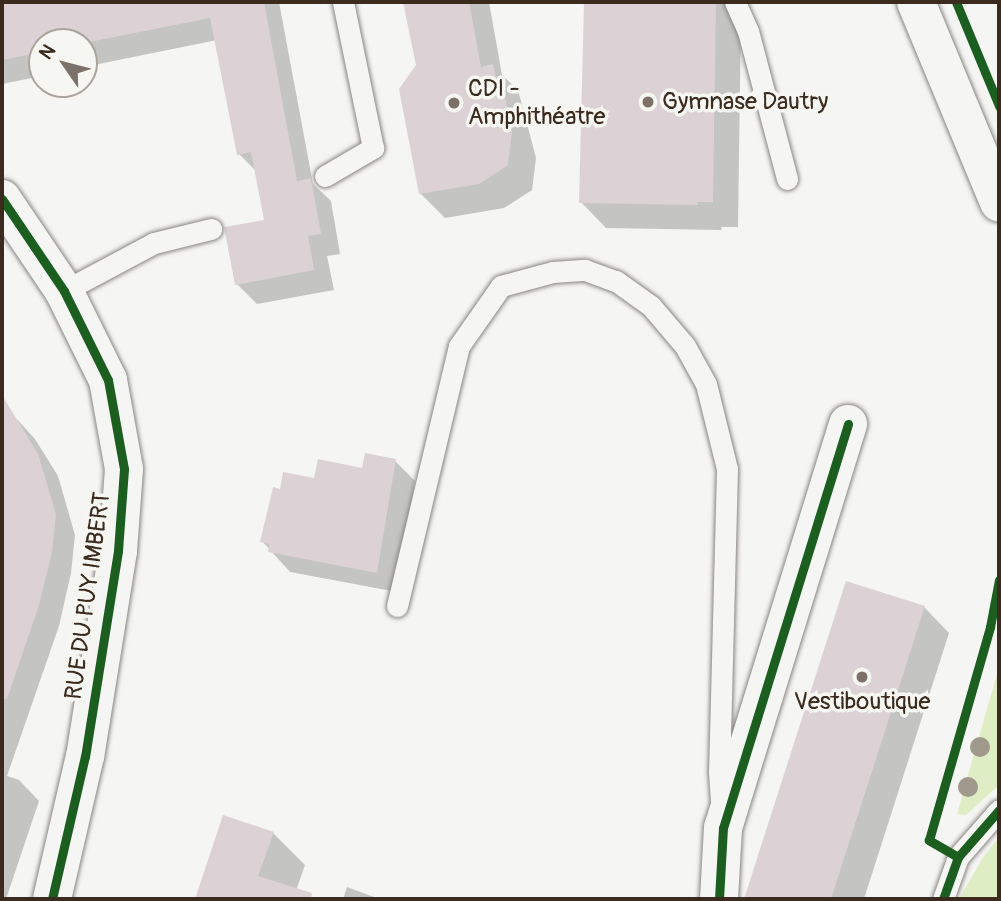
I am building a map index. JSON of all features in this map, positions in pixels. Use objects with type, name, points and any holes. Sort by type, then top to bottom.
[{"type":"main road","points":[[916,2],[999,202]]},
{"type":"main road","name":"RUE DU PUY IMBERT","points":[[2,199],[64,291],[108,380],[124,469],[118,551],[85,756],[52,899]]},
{"type":"main road","points":[[719,899],[723,828],[848,424]]},
{"type":"lane","points":[[325,176],[373,148],[343,2]]},
{"type":"lane","points":[[735,2],[748,31],[787,180]]},
{"type":"lane","points":[[64,291],[153,243],[211,229]]},
{"type":"lane","points":[[397,606],[459,346],[501,286],[553,272],[585,270],[616,281],[651,306],[685,346],[706,384],[727,469],[719,772],[723,828]]},
{"type":"lane","points":[[943,899],[958,857],[999,810]]},
{"type":"green space","points":[[999,667],[999,785],[966,815],[957,814]]},
{"type":"green space","points":[[999,837],[999,899],[959,899],[982,859]]},
{"type":"building","points":[[2,2],[264,2],[297,181],[311,178],[321,234],[308,236],[314,270],[235,285],[224,227],[264,220],[251,152],[237,155],[210,18],[98,40],[98,28],[28,28],[28,55],[2,60]]},
{"type":"building","name":"CDI - Amphithéatre","points":[[403,2],[469,2],[481,67],[493,64],[499,94],[505,97],[512,132],[508,165],[479,184],[419,194],[399,89],[416,65]]},
{"type":"building","name":"Gymnase Dautry","points":[[584,2],[716,2],[713,202],[697,202],[698,205],[579,203]]},
{"type":"building","points":[[2,395],[38,454],[56,514],[52,552],[39,605],[7,699],[2,698]]},
{"type":"building","points":[[365,453],[396,459],[377,573],[268,552],[269,544],[260,542],[273,487],[280,489],[283,472],[314,478],[318,459],[362,468]]},
{"type":"building","points":[[846,581],[925,606],[831,899],[744,899]]},
{"type":"building","points":[[223,815],[274,832],[258,876],[312,893],[311,899],[195,899]]},
{"type":"cycle path","points":[[956,2],[999,106]]},
{"type":"cycle path","points":[[2,199],[64,291],[108,380],[124,469],[118,551],[85,756],[52,899]]},
{"type":"cycle path","points":[[719,899],[723,828],[848,424]]},
{"type":"cycle path","points":[[958,857],[929,840],[990,627],[999,580]]},
{"type":"cycle path","points":[[943,899],[958,857],[999,810]]},
{"type":"place","name":"Gymnase Dautry","points":[[648,102]]},
{"type":"place","name":"CDI - Amphithéatre","points":[[454,103]]},
{"type":"place","name":"Vestiboutique","points":[[862,677]]}]
